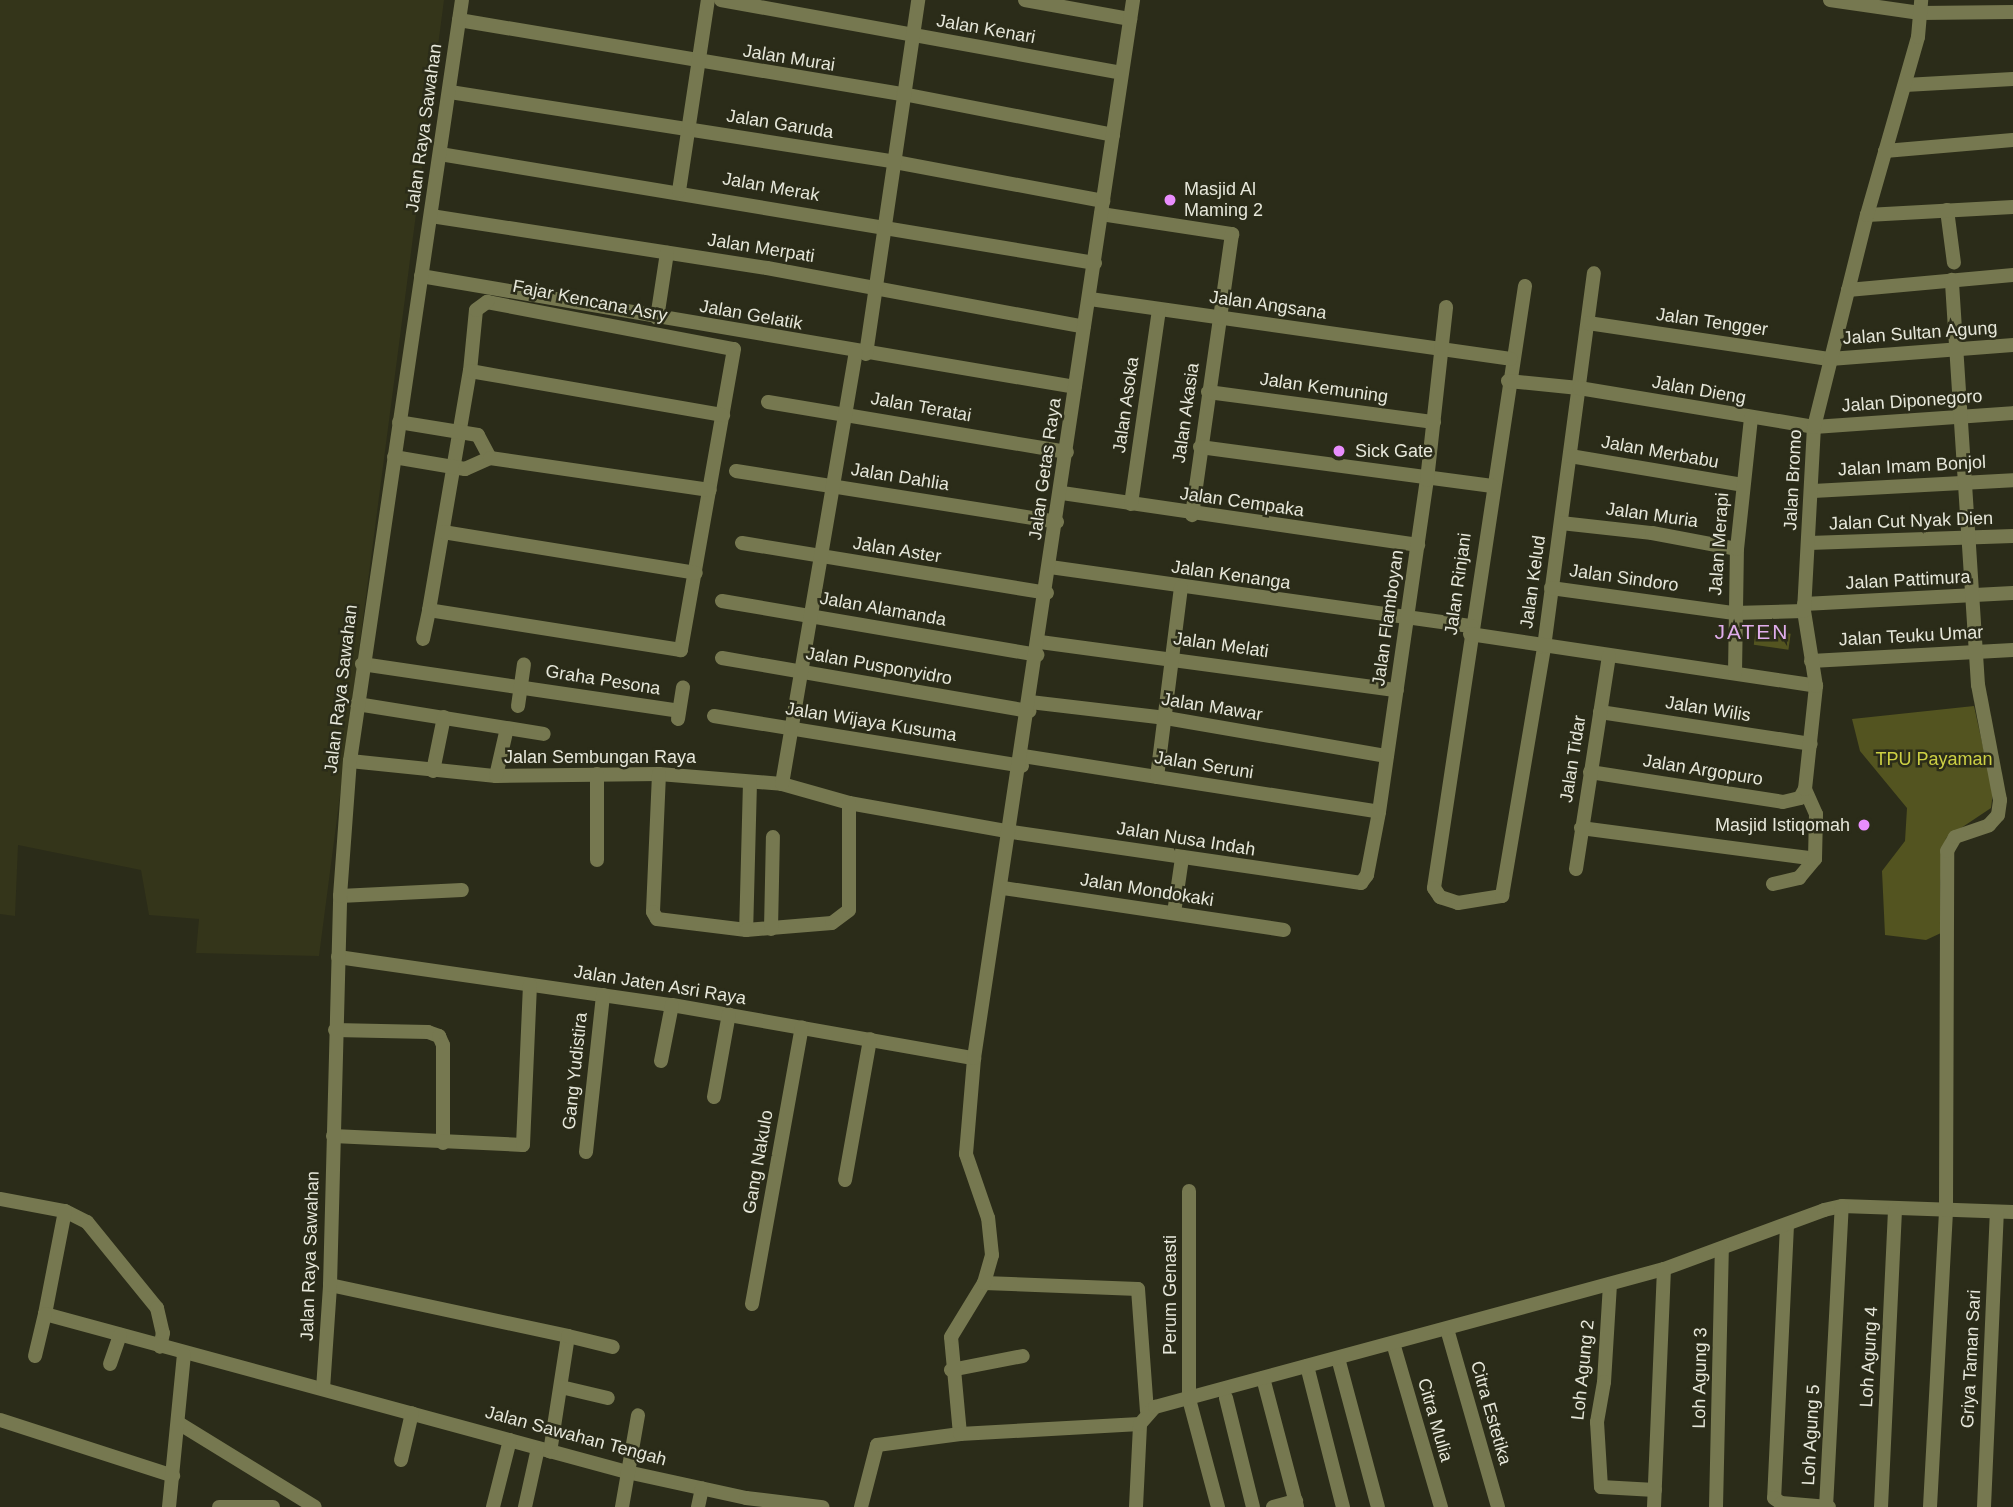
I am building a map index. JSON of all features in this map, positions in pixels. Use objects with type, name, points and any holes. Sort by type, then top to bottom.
[{"type":"street","name":"Jalan Raya Sawahan","points":[[323,1389],[332,1231],[332,1136],[340,896],[350,761],[362,664],[462,0]]},
{"type":"street","points":[[679,191],[708,0]]},
{"type":"street","name":"Jalan Kenari","points":[[721,0],[1121,73]]},
{"type":"street","points":[[782,784],[804,673],[844,414],[876,287],[918,0]]},
{"type":"street","points":[[1025,0],[1130,19]]},
{"type":"street","name":"Jalan Getas Raya","points":[[984,1283],[992,1255],[991,1234],[966,1154],[974,1058],[1012,832],[1133,0]]},
{"type":"street","points":[[1830,0],[2013,12]]},
{"type":"street","name":"Jalan Bromo","points":[[1804,789],[1816,686],[1804,608],[1813,491],[1814,427],[1867,215],[1918,37],[1920,7]]},
{"type":"street","name":"Jalan Murai","points":[[459,20],[698,63],[903,94],[1113,135]]},
{"type":"street","points":[[1905,85],[2013,79]]},
{"type":"street","name":"Jalan Garuda","points":[[450,92],[895,162],[1102,207]]},
{"type":"street","points":[[1885,152],[2013,140]]},
{"type":"street","name":"Jalan Merak","points":[[440,155],[679,191],[1095,263]]},
{"type":"street","name":"Jalan Akasia","points":[[1102,207],[1232,234],[1192,515]]},
{"type":"street","points":[[1867,215],[2013,207]]},
{"type":"street","points":[[1947,210],[1954,263]]},
{"type":"street","name":"Jalan Merpati","points":[[431,216],[876,287],[1084,327]]},
{"type":"street","points":[[657,318],[667,253]]},
{"type":"street","name":"Jalan Kelud","points":[[1502,896],[1544,647],[1594,272]]},
{"type":"street","points":[[1848,290],[2013,275]]},
{"type":"street","name":"Jalan Gelatik","points":[[421,276],[861,353],[1075,387]]},
{"type":"street","points":[[1930,1507],[1946,1210],[1947,851],[1955,837],[1989,825],[1998,815],[2006,792],[1984,718],[1978,685],[1954,351],[1952,280]]},
{"type":"street","name":"Jalan Rinjani","points":[[1502,896],[1458,904],[1440,897],[1434,888],[1511,359],[1525,286]]},
{"type":"street","name":"Jalan Angsana","points":[[1090,299],[1511,359]]},
{"type":"street","name":"Fajar Kencana Asry","points":[[422,639],[470,371],[476,310],[487,302],[499,303],[730,347],[734,355],[684,644],[676,652],[429,610]]},
{"type":"street","name":"Jalan Flamboyan","points":[[1355,885],[1367,875],[1379,812],[1427,480],[1446,307]]},
{"type":"street","name":"Jalan Asoka","points":[[1131,504],[1159,310]]},
{"type":"street","name":"Jalan Tengger","points":[[1588,323],[1830,359]]},
{"type":"street","name":"Jalan Sultan Agung","points":[[1830,359],[2013,345]]},
{"type":"street","points":[[470,371],[723,415]]},
{"type":"street","name":"Jalan Dieng","points":[[1508,381],[1579,388],[1814,427]]},
{"type":"street","name":"Jalan Kemuning","points":[[1208,392],[1434,422]]},
{"type":"street","name":"Jalan Teratai","points":[[768,402],[1067,452]]},
{"type":"street","name":"Jalan Diponegoro","points":[[1814,427],[2013,413]]},
{"type":"street","name":"Jalan Merapi","points":[[1735,673],[1737,549],[1751,418]]},
{"type":"street","points":[[399,422],[478,435],[490,458]]},
{"type":"street","points":[[1200,447],[1427,480],[1492,486]]},
{"type":"street","name":"Jalan Merbabu","points":[[1570,456],[1743,485]]},
{"type":"street","points":[[394,457],[471,469],[490,458],[710,489]]},
{"type":"street","name":"Jalan Dahlia","points":[[736,471],[1057,522]]},
{"type":"street","name":"Jalan Imam Bonjol","points":[[1813,491],[2013,480]]},
{"type":"street","name":"Jalan Cempaka","points":[[1062,494],[1192,515],[1418,545]]},
{"type":"street","name":"Jalan Muria","points":[[1561,523],[1652,533],[1737,549]]},
{"type":"street","points":[[443,532],[696,573]]},
{"type":"street","name":"Jalan Cut Nyak Dien","points":[[1809,543],[2013,536]]},
{"type":"street","name":"Jalan Aster","points":[[742,543],[1047,593]]},
{"type":"street","name":"Jalan Kenanga","points":[[1050,568],[1408,617],[1544,647],[1816,686]]},
{"type":"street","points":[[1157,776],[1181,588]]},
{"type":"street","name":"Jalan Sindoro","points":[[1551,588],[1734,613],[1804,608]]},
{"type":"street","name":"Jalan Pattimura","points":[[1804,608],[2013,593]]},
{"type":"street","name":"Jalan Alamanda","points":[[722,601],[1039,649]]},
{"type":"street","name":"Jalan Melati","points":[[1039,649],[1174,657],[1397,690]]},
{"type":"street","name":"Jalan Teuku Umar","points":[[1811,661],[2013,650]]},
{"type":"street","name":"Jalan Tidar","points":[[1576,869],[1609,656]]},
{"type":"street","name":"Jalan Pusponyidro","points":[[722,658],[804,673],[1030,706]]},
{"type":"street","name":"Graha Pesona","points":[[362,664],[521,687],[679,716],[683,687]]},
{"type":"street","name":"Graha Pesona","points":[[518,706],[524,664]]},
{"type":"street","points":[[357,704],[544,734]]},
{"type":"street","name":"Jalan Mawar","points":[[1030,706],[1166,718],[1387,756]]},
{"type":"street","name":"Jalan Wilis","points":[[1600,712],[1811,744]]},
{"type":"street","name":"Jalan Wijaya Kusuma","points":[[715,716],[1022,761]]},
{"type":"street","points":[[433,771],[444,717]]},
{"type":"street","points":[[496,776],[507,728]]},
{"type":"street","name":"Jalan Sembungan Raya","points":[[350,761],[496,776],[659,774],[782,784],[849,803],[1012,832]]},
{"type":"street","name":"Jalan Seruni","points":[[1022,761],[1157,776],[1379,812]]},
{"type":"street","name":"Jalan Argopuro","points":[[1590,772],[1783,802],[1800,798],[1804,789]]},
{"type":"street","points":[[597,774],[597,860]]},
{"type":"street","points":[[659,774],[653,912],[657,919],[746,930],[832,923],[849,910],[849,803]]},
{"type":"street","points":[[746,930],[750,782]]},
{"type":"street","points":[[1773,884],[1798,878],[1815,859],[1816,814],[1804,789]]},
{"type":"street","points":[[1581,828],[1815,859]]},
{"type":"street","name":"Jalan Nusa Indah","points":[[1012,832],[1355,885]]},
{"type":"street","points":[[771,929],[773,837]]},
{"type":"street","points":[[1174,913],[1182,858]]},
{"type":"street","name":"Jalan Mondokaki","points":[[1003,888],[1284,930]]},
{"type":"street","points":[[340,896],[462,890]]},
{"type":"street","name":"Jalan Jaten Asri Raya","points":[[338,957],[729,1014],[974,1058]]},
{"type":"street","points":[[332,1136],[517,1146],[526,1138],[530,985]]},
{"type":"street","name":"Gang Yudistira","points":[[586,1152],[603,995]]},
{"type":"street","points":[[661,1061],[672,1005]]},
{"type":"street","points":[[714,1097],[729,1014]]},
{"type":"street","name":"Gang Nakulo","points":[[752,1304],[802,1027]]},
{"type":"street","points":[[335,1030],[428,1032],[439,1036],[443,1045],[443,1143]]},
{"type":"street","points":[[845,1180],[870,1039]]},
{"type":"street","name":"Perum Genasti","points":[[1189,1191],[1189,1399],[1218,1507]]},
{"type":"street","points":[[0,1199],[65,1211],[87,1222],[141,1284],[161,1320],[173,1351],[179,1431],[169,1507]]},
{"type":"street","points":[[1147,1410],[1664,1269],[1842,1206],[2013,1212]]},
{"type":"street","name":"Loh Agung 5","points":[[1787,1225],[1774,1498],[1781,1503],[1828,1507],[1842,1206]]},
{"type":"street","name":"Loh Agung 4","points":[[1881,1507],[1895,1209]]},
{"type":"street","points":[[35,1356],[65,1211]]},
{"type":"street","name":"Griya Taman Sari","points":[[1984,1507],[1997,1212]]},
{"type":"street","name":"Loh Agung 3","points":[[1716,1507],[1722,1250]]},
{"type":"street","points":[[1654,1507],[1664,1269]]},
{"type":"street","points":[[960,1434],[951,1370],[956,1325],[984,1283],[1138,1289],[1147,1410],[1140,1424],[1136,1507]]},
{"type":"street","name":"Loh Agung 2","points":[[1610,1284],[1605,1382],[1597,1422],[1601,1487],[1655,1490]]},
{"type":"street","points":[[330,1285],[613,1347]]},
{"type":"street","name":"Jalan Sawahan Tengah","points":[[45,1314],[173,1351],[627,1472],[702,1488],[822,1507]]},
{"type":"street","name":"Citra Estetika","points":[[1447,1329],[1498,1507]]},
{"type":"street","points":[[110,1364],[120,1335]]},
{"type":"street","points":[[525,1507],[561,1387],[568,1336]]},
{"type":"street","name":"Citra Mulia","points":[[1393,1343],[1441,1507]]},
{"type":"street","points":[[951,1370],[1023,1356]]},
{"type":"street","points":[[1338,1358],[1378,1507]]},
{"type":"street","points":[[1307,1366],[1343,1507]]},
{"type":"street","points":[[1263,1378],[1297,1504],[1273,1507]]},
{"type":"street","points":[[561,1387],[608,1398]]},
{"type":"street","points":[[1226,1398],[1253,1507]]},
{"type":"street","points":[[401,1460],[412,1413]]},
{"type":"street","points":[[622,1507],[638,1415]]},
{"type":"street","points":[[0,1420],[173,1476]]},
{"type":"street","points":[[861,1507],[877,1446],[960,1434],[1140,1424]]},
{"type":"street","points":[[179,1431],[315,1507]]},
{"type":"street","points":[[493,1507],[510,1440]]},
{"type":"street","points":[[698,1507],[702,1488]]},
{"type":"street","points":[[219,1507],[273,1507]]},
{"type":"shaded area","points":[[0,0],[444,0],[319,956],[196,953],[199,919],[149,915],[141,870],[18,845],[15,916],[0,914]]},
{"type":"green space","points":[[1756,629],[1791,634],[1788,650],[1754,645]]},
{"type":"green space","name":"TPU Payaman","points":[[1974,706],[1993,792],[1991,808],[1946,838],[1940,883],[1941,933],[1926,940],[1885,935],[1882,871],[1905,841],[1907,808],[1860,751],[1852,719]]},
{"type":"place","name":"Masjid Al Maming 2","points":[[1170,200]]},
{"type":"place","name":"Sick Gate","points":[[1339,451]]},
{"type":"place","name":"Masjid Istiqomah","points":[[1864,825]]},
{"type":"district","name":"JATEN","points":[[1752,632]]}]
